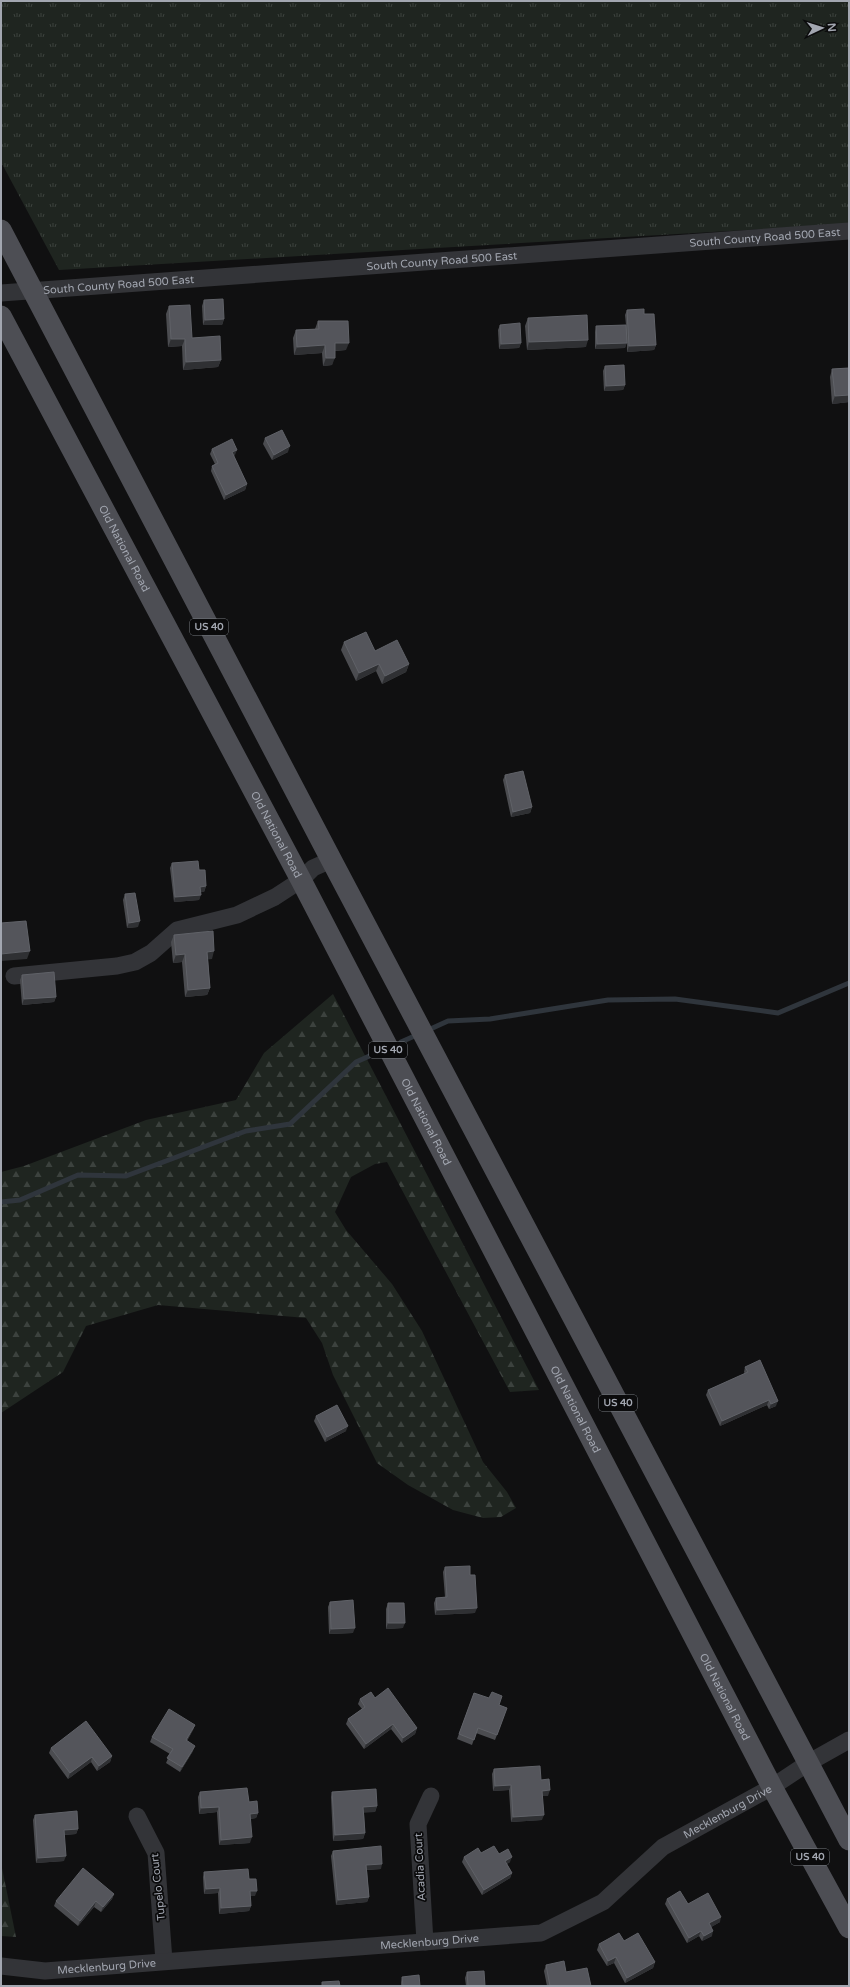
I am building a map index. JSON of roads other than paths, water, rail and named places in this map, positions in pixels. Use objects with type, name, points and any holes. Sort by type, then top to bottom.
[{"type":"main road","name":"US 40","points":[[1,230],[331,860],[849,1840]]},
{"type":"main road","name":"Old National Road","points":[[1,316],[301,880],[772,1787],[849,1928]]},
{"type":"street","name":"South County Road 500 East","points":[[1,293],[849,231]]},
{"type":"street","points":[[14,976],[117,966],[135,962],[151,953],[177,930],[237,915],[275,897],[301,880],[313,868],[331,860]]},
{"type":"street","name":"Mecklenburg Drive","points":[[1,1966],[44,1971],[541,1933],[603,1902],[663,1847],[772,1787],[808,1763],[849,1740]]},
{"type":"street","name":"Acadia Court","points":[[425,1942],[418,1824],[431,1796]]},
{"type":"street","name":"Tupelo Court","points":[[137,1816],[156,1853],[164,1962]]},
{"type":"waterway","points":[[426,1031],[448,1021],[490,1019],[608,1000],[675,999],[778,1013],[849,983]]},
{"type":"waterway","points":[[401,1042],[419,1034]]},
{"type":"waterway","points":[[1,1202],[20,1200],[78,1175],[126,1176],[246,1131],[290,1124],[356,1062],[374,1054]]}]
